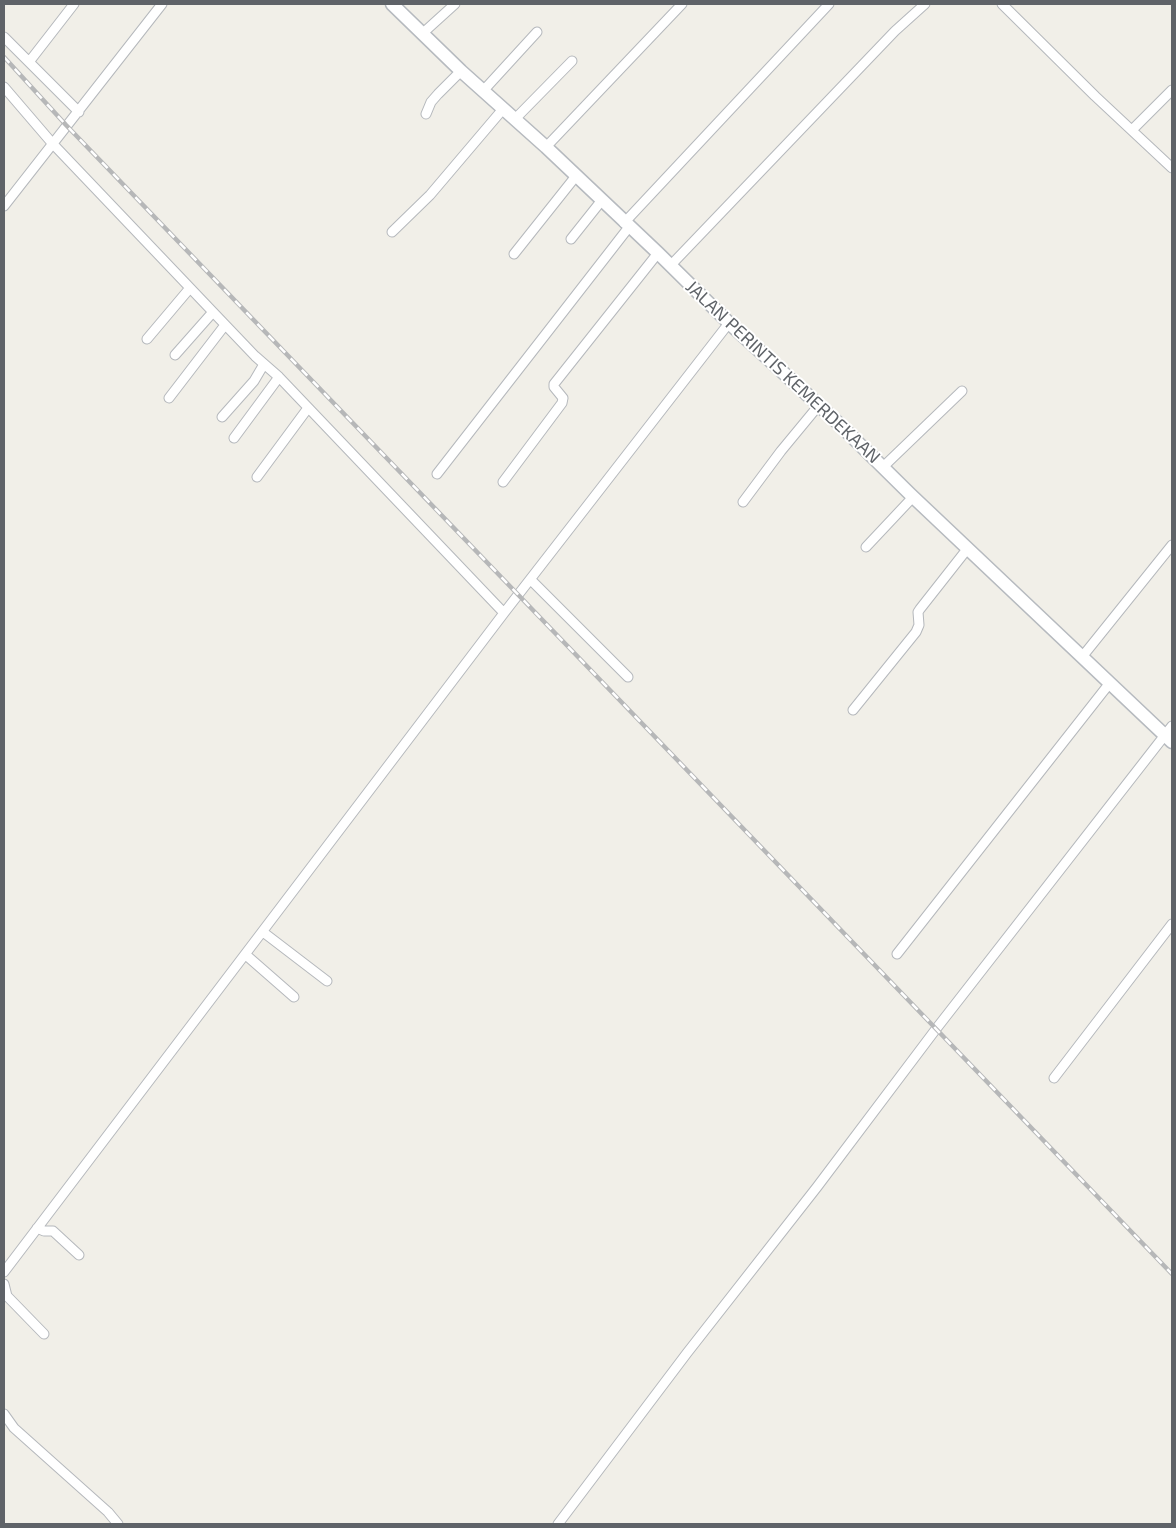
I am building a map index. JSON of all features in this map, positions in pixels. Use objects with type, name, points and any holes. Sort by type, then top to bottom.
[{"type":"street","points":[[30,62],[74,4]]},
{"type":"street","points":[[4,206],[162,4]]},
{"type":"street","name":"JALAN PERINTIS KEMERDEKAAN","points":[[392,4],[423,32],[461,71],[546,147],[658,253],[1109,684],[1170,734]]},
{"type":"street","points":[[423,32],[455,4]]},
{"type":"street","points":[[546,147],[682,4]]},
{"type":"street","points":[[437,474],[627,225],[829,4]]},
{"type":"street","points":[[670,265],[895,32],[925,4]]},
{"type":"street","points":[[1002,4],[1172,168]]},
{"type":"street","points":[[483,91],[537,32]]},
{"type":"street","points":[[4,37],[79,112]]},
{"type":"street","points":[[515,119],[572,61]]},
{"type":"street","points":[[426,114],[431,102],[461,71]]},
{"type":"street","points":[[4,88],[52,143],[225,325],[279,377],[504,613]]},
{"type":"street","points":[[1132,130],[1172,90]]},
{"type":"street","points":[[392,232],[430,195],[503,109]]},
{"type":"street","points":[[514,254],[576,176]]},
{"type":"street","points":[[571,239],[602,200]]},
{"type":"street","points":[[503,482],[562,403],[562,397],[554,384],[658,253]]},
{"type":"street","points":[[147,340],[190,288]]},
{"type":"street","points":[[175,355],[213,312]]},
{"type":"street","points":[[4,1272],[504,613],[730,323]]},
{"type":"street","points":[[169,398],[225,325]]},
{"type":"street","points":[[222,417],[254,381],[264,364]]},
{"type":"street","points":[[234,438],[279,377]]},
{"type":"street","points":[[883,467],[962,390]]},
{"type":"street","points":[[743,502],[781,451],[819,406]]},
{"type":"street","points":[[257,477],[308,408]]},
{"type":"street","points":[[866,547],[913,497]]},
{"type":"street","points":[[1082,657],[1172,545]]},
{"type":"street","points":[[853,710],[916,632],[919,625],[918,612],[920,608],[968,548]]},
{"type":"street","points":[[531,580],[628,678]]},
{"type":"street","points":[[897,954],[1109,684]]},
{"type":"street","points":[[558,1524],[936,1029],[1170,734]]},
{"type":"street","points":[[1054,1078],[1172,924]]},
{"type":"street","points":[[263,932],[327,981]]},
{"type":"street","points":[[246,955],[294,996]]},
{"type":"street","points":[[37,1228],[44,1231],[53,1231],[79,1255]]},
{"type":"street","points":[[4,1284],[7,1296],[44,1334]]},
{"type":"street","points":[[4,1414],[14,1428],[108,1512],[118,1524]]},
{"type":"railway","points":[[4,57],[66,125],[1172,1274]]}]
